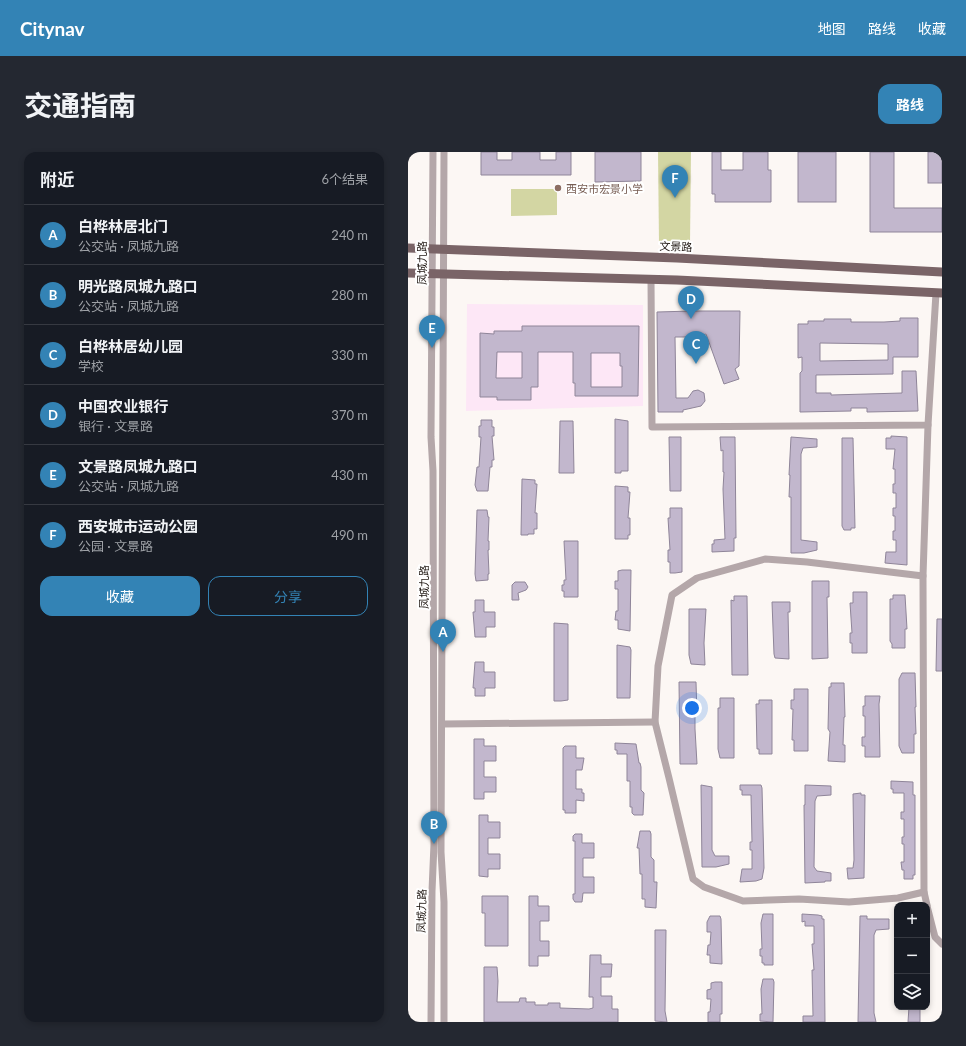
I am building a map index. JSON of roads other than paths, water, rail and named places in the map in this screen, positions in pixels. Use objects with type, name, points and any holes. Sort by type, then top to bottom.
[{"type":"main road","name":"文景路","points":[[408,248],[677,258],[942,272]]},
{"type":"main road","points":[[408,273],[651,279],[939,293]]},
{"type":"street","name":"凤城九路","points":[[431,1022],[432,891],[434,844],[433,471],[431,437],[433,152]]},
{"type":"street","name":"凤城九路","points":[[444,152],[443,724],[441,852],[444,902],[444,1022]]},
{"type":"street","points":[[651,279],[652,427],[928,425]]},
{"type":"street","points":[[926,902],[924,892],[923,576],[928,425],[939,293]]},
{"type":"street","points":[[923,576],[807,562],[765,559],[697,578],[672,595],[658,666],[654,722],[692,879],[704,888],[743,901],[799,899],[849,902],[898,898],[924,892]]},
{"type":"street","points":[[443,724],[654,722]]},
{"type":"street","points":[[930,917],[935,937],[942,944]]},
{"type":"place","name":"西安市宏景小学","points":[[558,188]]},
{"type":"place","name":"西安城市运动公园","points":[[675,198]]},
{"type":"place","name":"中国农业银行","points":[[691,319]]},
{"type":"place","name":"文景路凤城九路口","points":[[432,348]]},
{"type":"place","name":"白桦林居幼儿园","points":[[696,364]]},
{"type":"place","name":"白桦林居北门","points":[[443,652]]},
{"type":"place","name":"明光路凤城九路口","points":[[434,844]]}]
